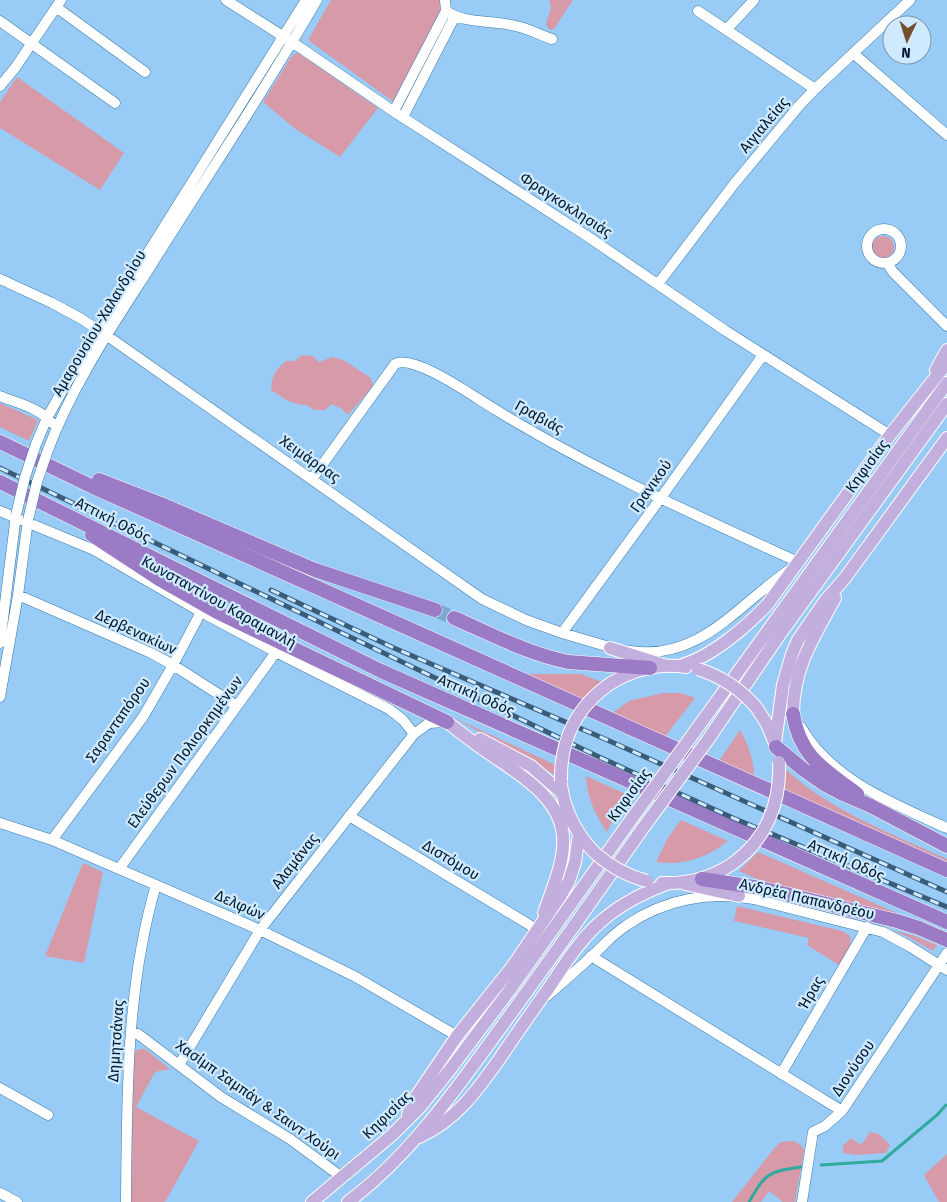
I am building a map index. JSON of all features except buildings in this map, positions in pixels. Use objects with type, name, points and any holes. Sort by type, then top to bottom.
[{"type":"highway","name":"Αττική Οδός","points":[[0,442],[111,494],[947,870]]},
{"type":"highway","points":[[23,453],[65,466],[161,504],[315,570],[435,610]]},
{"type":"highway","name":"Αττική Οδός","points":[[0,482],[381,671],[947,922]]},
{"type":"highway","points":[[48,505],[130,562],[188,596],[247,627],[446,722]]},
{"type":"highway","points":[[454,618],[555,660],[650,668]]},
{"type":"highway","points":[[793,714],[799,738],[810,756],[870,806]]},
{"type":"highway","points":[[776,747],[824,784],[947,846]]},
{"type":"highway","points":[[702,879],[761,888],[897,921],[947,940]]},
{"type":"main road","points":[[927,389],[947,350]]},
{"type":"main road","points":[[927,389],[947,364]]},
{"type":"main road","name":"Κηφισίας","points":[[312,1202],[343,1178],[405,1123],[449,1072],[947,383]]},
{"type":"main road","name":"Κηφισίας","points":[[672,666],[691,662],[724,642],[746,626],[774,597],[890,436],[927,389]]},
{"type":"main road","name":"Κηφισίας","points":[[348,1202],[358,1198],[417,1138],[474,1065],[707,741],[778,637],[947,406]]},
{"type":"main road","points":[[417,1138],[444,1124],[461,1109],[490,1072],[572,954],[603,919],[635,898],[669,883],[702,879],[726,868],[752,847],[769,821],[776,802],[779,783],[776,747],[783,685],[798,640],[816,613],[845,578],[945,444]]},
{"type":"main road","points":[[793,714],[795,688],[803,658],[816,629],[845,578]]},
{"type":"main road","points":[[610,648],[672,666],[698,669],[726,680],[756,707],[767,724],[776,747]]},
{"type":"main road","points":[[672,666],[632,672],[611,683],[589,701],[573,724],[562,758],[562,788],[568,815],[581,837],[595,853],[613,868],[634,878],[739,896]]},
{"type":"main road","points":[[446,722],[522,761],[562,788]]},
{"type":"main road","points":[[446,722],[532,784],[546,798],[562,826],[561,856],[538,930]]},
{"type":"main road","points":[[405,1123],[414,1101],[457,1036],[512,967],[569,881],[581,837]]},
{"type":"street","name":"Φραγκοκλησιάς","points":[[226,0],[587,236],[763,355],[890,436]]},
{"type":"street","name":"Αμαρουσίου-Χαλανδρίου","points":[[288,39],[306,0]]},
{"type":"street","name":"Αμαρουσίου-Χαλανδρίου","points":[[0,643],[16,517],[25,477],[36,444],[48,418],[67,382],[102,333],[288,39],[317,0]]},
{"type":"street","points":[[727,29],[754,0]]},
{"type":"street","name":"Αιγιαλείας","points":[[658,284],[734,184],[815,89],[910,0]]},
{"type":"street","points":[[0,86],[58,3],[145,72]]},
{"type":"street","points":[[449,9],[481,23],[509,24],[552,39]]},
{"type":"street","points":[[394,111],[449,9]]},
{"type":"street","points":[[403,117],[449,9]]},
{"type":"street","points":[[698,10],[815,89]]},
{"type":"street","points":[[0,20],[115,103]]},
{"type":"street","points":[[854,53],[947,135]]},
{"type":"street","points":[[887,263],[893,272],[947,326]]},
{"type":"street","name":"Χειμάρρας","points":[[0,279],[52,303],[102,333],[482,599],[526,620],[562,633],[610,648],[649,652],[671,649],[693,641],[726,621],[776,578],[796,564]]},
{"type":"street","name":"Αμαρουσίου-Χαλανδρίου","points":[[0,698],[18,595],[24,539],[37,482],[54,435],[102,333]]},
{"type":"street","name":"Γρανικού","points":[[562,633],[763,355]]},
{"type":"street","name":"Γραβιάς","points":[[312,479],[395,364],[405,361],[426,368],[536,433],[660,499],[796,564]]},
{"type":"street","points":[[0,396],[48,418],[54,429],[54,435]]},
{"type":"street","name":"Κωνσταντίνου Καραμανλή","points":[[0,511],[28,521],[101,554],[201,612],[389,709],[403,720],[414,734]]},
{"type":"street","name":"Δερβενακίων","points":[[18,595],[132,643],[174,665],[238,706]]},
{"type":"street","name":"Σαρανταπόρου","points":[[52,840],[143,717],[174,665],[201,612]]},
{"type":"street","name":"Ελεύθερων Πολιορκημένων","points":[[119,869],[276,652]]},
{"type":"street","points":[[793,714],[809,741],[827,760],[841,771],[887,801],[947,828]]},
{"type":"street","points":[[414,734],[429,723],[446,722]]},
{"type":"street","name":"Αλαμάνας","points":[[178,1065],[260,930],[414,734]]},
{"type":"street","name":"Διστόμου","points":[[349,816],[538,930]]},
{"type":"street","name":"Δελφών","points":[[0,823],[52,840],[260,930],[354,976],[457,1036]]},
{"type":"street","name":"Δημητσάνας","points":[[126,1202],[126,1141],[131,1032],[143,935],[156,885]]},
{"type":"street","name":"Ανδρέα Παπανδρέου","points":[[537,1005],[626,925],[658,908],[692,898],[711,896],[739,896],[867,927],[891,936],[943,967]]},
{"type":"street","name":"Ήρας","points":[[781,1074],[867,927]]},
{"type":"street","name":"Διονύσου","points":[[802,1202],[814,1132],[825,1126],[842,1111],[900,1024],[943,967],[947,952]]},
{"type":"street","points":[[591,956],[842,1111]]},
{"type":"street","name":"Χασίμπ Σαμπάγ & Σαιντ Χούρι","points":[[131,1032],[138,1034],[220,1097],[290,1139],[343,1178]]},
{"type":"street","points":[[0,1088],[48,1115]]},
{"type":"street","points":[[0,1193],[17,1202]]},
{"type":"shaded area","points":[[331,0],[443,0],[441,14],[395,103],[308,40]]},
{"type":"shaded area","points":[[549,0],[573,0],[554,29],[550,30],[546,25],[551,10]]},
{"type":"shaded area","points":[[296,53],[378,108],[340,157],[294,128],[263,102],[291,57]]},
{"type":"shaded area","points":[[17,77],[124,153],[100,190],[0,128],[0,102]]},
{"type":"shaded area","points":[[883,236],[893,243],[894,247],[887,257],[883,258],[873,251],[872,247],[879,237]]},
{"type":"shaded area","points":[[302,355],[313,356],[319,362],[332,357],[343,360],[371,378],[373,386],[348,415],[342,409],[332,404],[325,410],[314,410],[288,401],[271,390],[273,377],[279,367],[286,361],[294,361]]},
{"type":"shaded area","points":[[0,403],[38,420],[29,441],[0,427]]},
{"type":"shaded area","points":[[518,671],[529,674],[581,674],[605,683],[585,703]]},
{"type":"shaded area","points":[[663,693],[681,693],[695,698],[664,738],[611,714],[629,701]]},
{"type":"shaded area","points":[[448,715],[560,767],[560,779],[535,762]]},
{"type":"shaded area","points":[[740,730],[750,753],[754,778],[719,761]]},
{"type":"shaded area","points":[[781,765],[818,795],[838,807],[947,859],[947,862],[780,788]]},
{"type":"shaded area","points":[[586,776],[628,795],[607,832],[592,806]]},
{"type":"shaded area","points":[[681,820],[728,841],[703,856],[685,862],[656,862],[667,839]]},
{"type":"shaded area","points":[[758,852],[899,914],[897,917],[780,889],[739,871]]},
{"type":"shaded area","points":[[83,863],[103,872],[84,963],[45,956]]},
{"type":"shaded area","points":[[737,906],[842,931],[849,935],[851,940],[850,946],[839,965],[807,945],[809,938],[734,921]]},
{"type":"shaded area","points":[[892,930],[912,935],[937,945],[933,951]]},
{"type":"shaded area","points":[[139,1049],[145,1049],[170,1069],[155,1072],[136,1107],[199,1141],[165,1202],[129,1202],[132,1057],[134,1052]]},
{"type":"shaded area","points":[[870,1132],[879,1134],[890,1145],[886,1153],[857,1155],[843,1153],[843,1146],[851,1138],[861,1145]]},
{"type":"shaded area","points":[[793,1141],[800,1144],[804,1150],[795,1202],[783,1202],[769,1191],[761,1202],[732,1202],[780,1142]]},
{"type":"shaded area","points":[[947,1154],[947,1202],[939,1202],[924,1175]]},
{"type":"waterway","points":[[821,1165],[882,1161],[937,1115],[946,1105]]},
{"type":"waterway","points":[[749,1202],[760,1185],[769,1176],[781,1170],[801,1167]]},
{"type":"tunnel","points":[[435,610],[454,618]]},
{"type":"railway","points":[[0,468],[597,756],[733,818],[947,907]]},
{"type":"railway","points":[[271,590],[394,648],[605,739],[947,892]]}]
